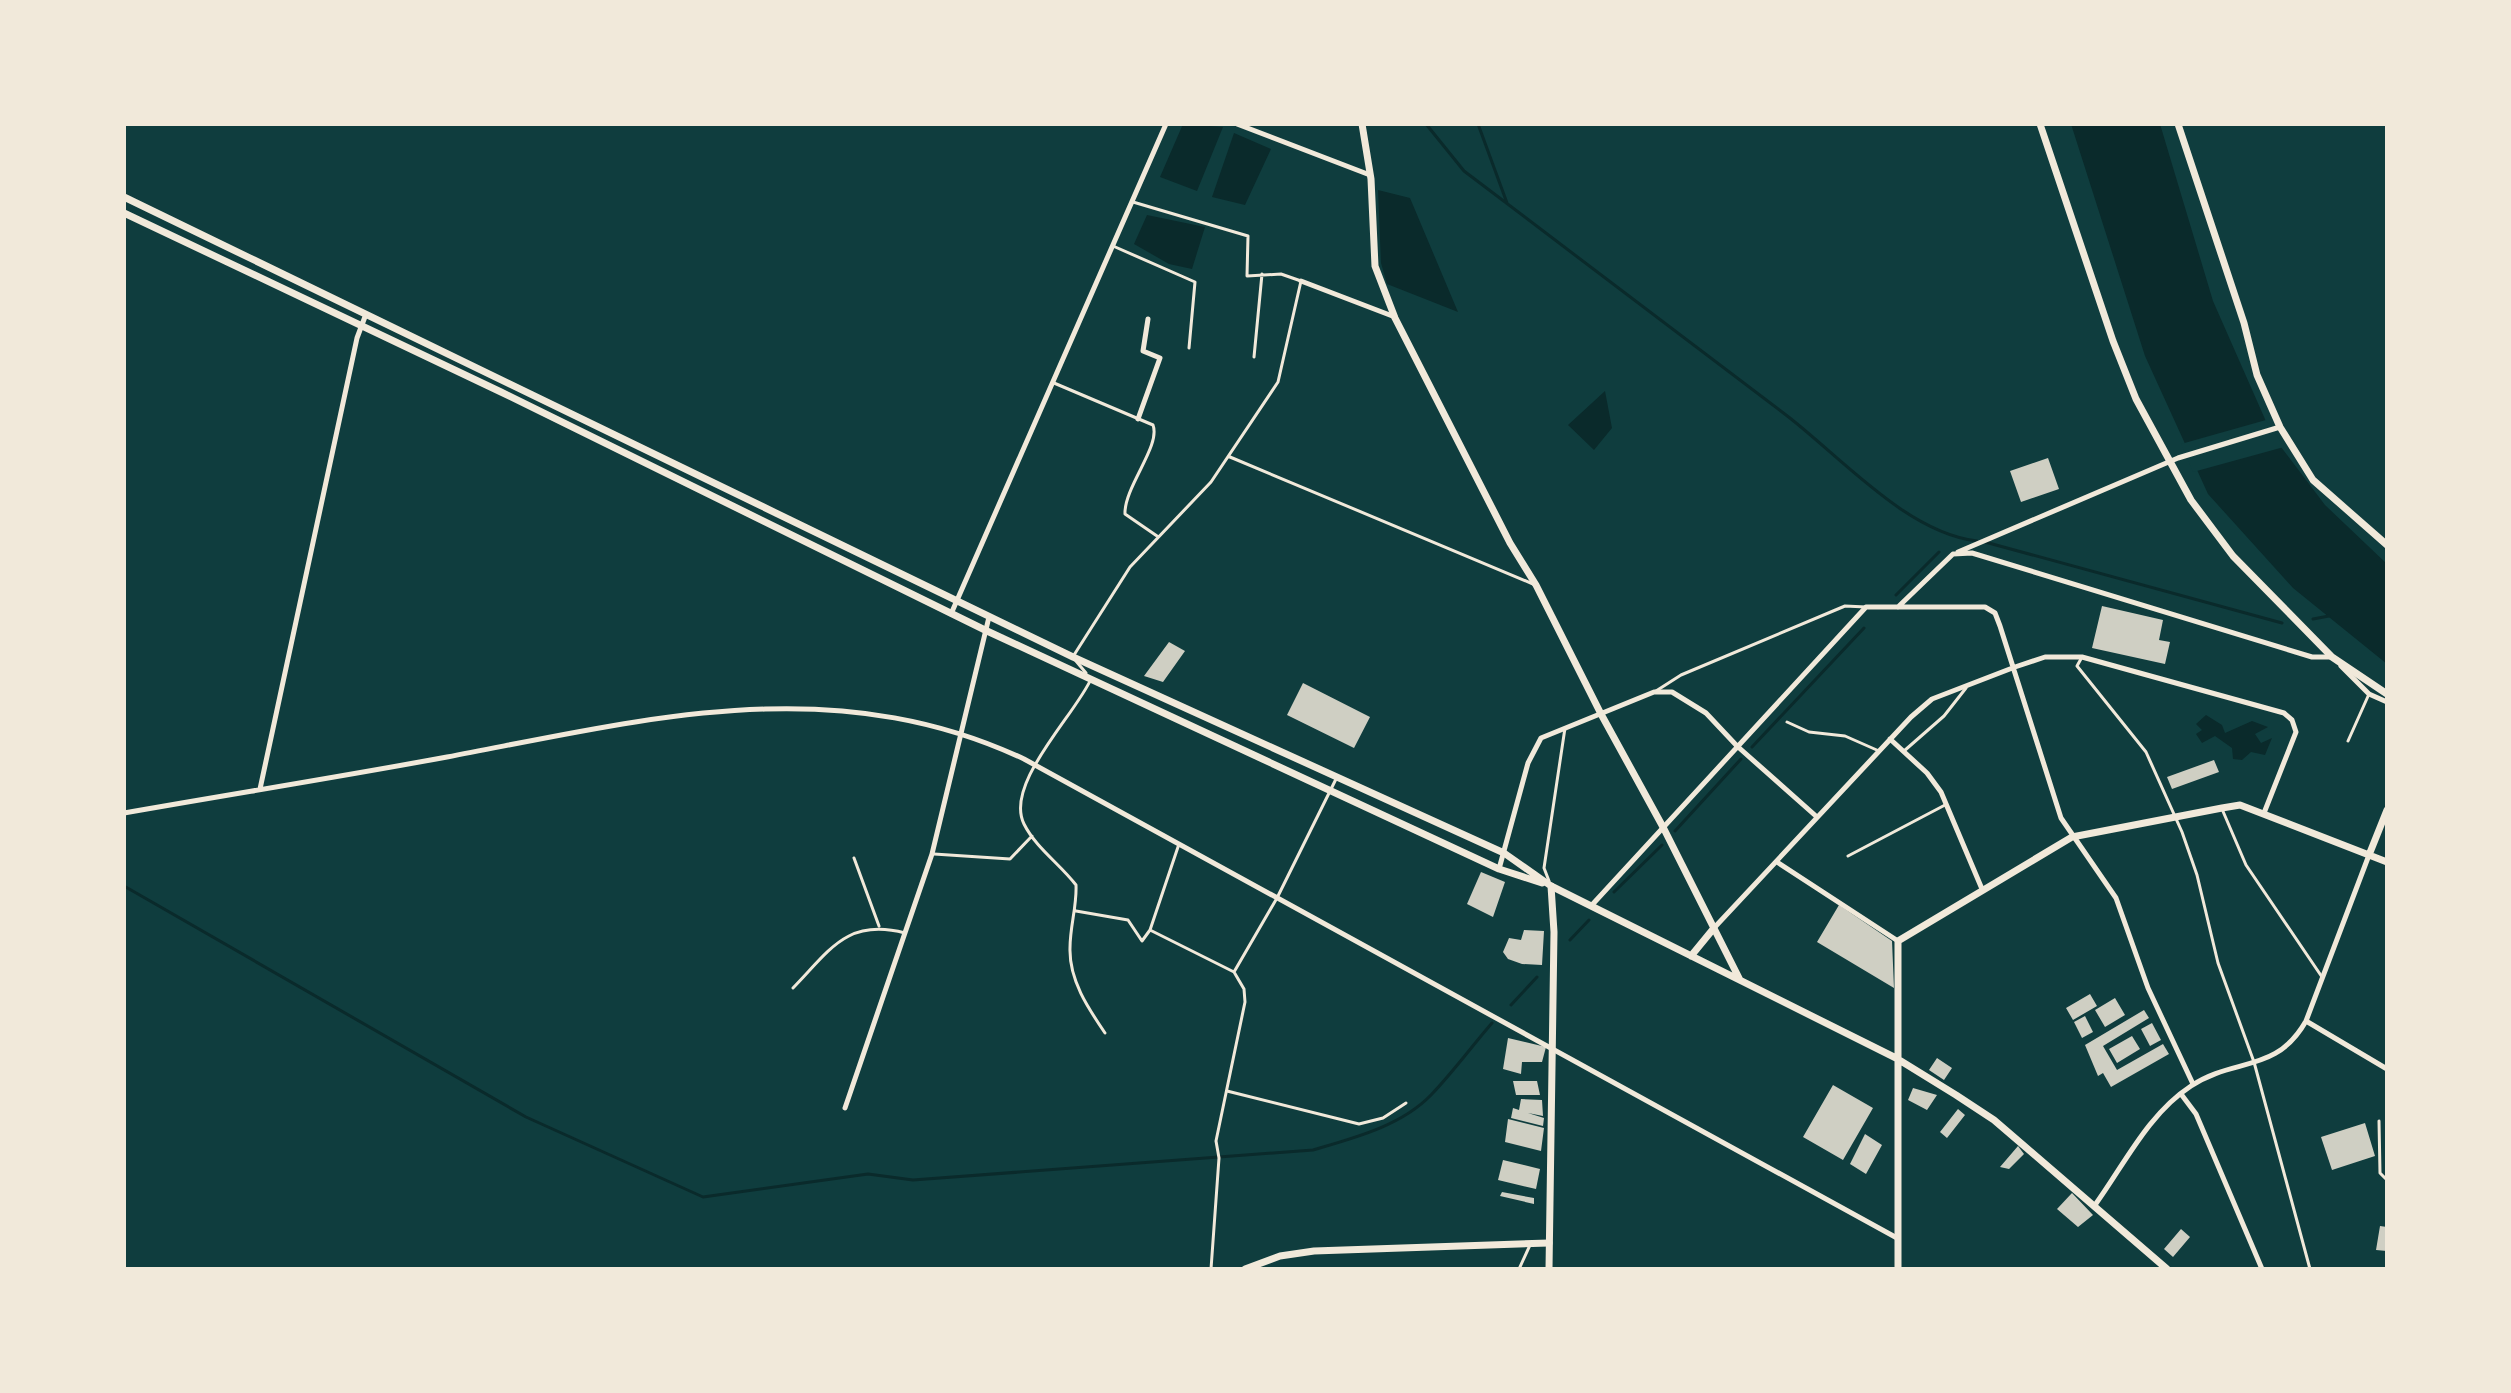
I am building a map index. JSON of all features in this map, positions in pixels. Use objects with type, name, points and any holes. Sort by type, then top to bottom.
[{"type":"main road","points":[[1362,124],[1370,175],[1375,266],[1395,318],[1510,543],[1536,585],[1663,827],[1740,980]]},
{"type":"main road","points":[[2040,124],[2113,341],[2136,399],[2174,460],[2191,500],[2233,556],[2332,657],[2387,694]]},
{"type":"main road","points":[[2178,124],[2276,428],[2313,480],[2387,545]]},
{"type":"main road","points":[[124,197],[957,602],[1504,853],[1551,886]]},
{"type":"main road","points":[[124,213],[360,324],[987,631],[1331,788],[1499,869],[1551,886],[1896,1058],[1994,1120],[2167,1269]]},
{"type":"main road","points":[[1898,1269],[1898,941],[2072,837],[2174,815],[2240,805],[2387,862]]},
{"type":"main road","points":[[2369,855],[2387,810]]},
{"type":"main road","points":[[1549,1269],[1551,886]]},
{"type":"main road","points":[[1691,956],[1714,928]]},
{"type":"main road","points":[[1247,1268],[1280,1256],[1314,1251],[1549,1243]]},
{"type":"street","points":[[951,614],[1166,124]]},
{"type":"street","points":[[1237,124],[1370,175]]},
{"type":"street","points":[[1301,281],[1395,318]]},
{"type":"street","points":[[259,790],[360,324],[366,314]]},
{"type":"street","points":[[1138,419],[1160,358],[1143,351],[1148,319]]},
{"type":"street","points":[[1898,608],[1953,554],[2174,460],[2276,428]]},
{"type":"street","points":[[1953,554],[1985,556],[2312,657],[2332,657],[2369,694],[2387,702]]},
{"type":"street","points":[[1591,906],[1866,607],[1985,607],[1995,613],[2015,667],[2061,818],[2116,898],[2148,988],[2193,1084]]},
{"type":"street","points":[[845,1108],[932,854],[989,617]]},
{"type":"street","points":[[1714,928],[1890,739],[1932,699],[2045,657],[2082,657],[2284,713],[2292,720],[2296,732],[2264,813]]},
{"type":"street","points":[[1499,869],[1533,751],[1541,738],[1654,692],[1672,692],[1687,698],[1817,817]]},
{"type":"street","points":[[124,813],[642,718],[718,710],[809,706],[885,716],[960,735],[1036,765],[1898,1238]]},
{"type":"street","points":[[1890,739],[1927,773],[1945,805],[1982,889]]},
{"type":"street","points":[[2095,1205],[2132,1147],[2193,1084],[2284,1050],[2294,1041],[2306,1021],[2369,855]]},
{"type":"street","points":[[1777,862],[1898,941]]},
{"type":"street","points":[[2306,1021],[2387,1069]]},
{"type":"street","points":[[2181,1094],[2196,1114],[2262,1269]]},
{"type":"lane","points":[[1105,1033],[1088,1008],[1072,970],[1069,949],[1076,885],[1032,836],[1023,822],[1019,802],[1036,765],[1091,680],[1073,657],[1130,567],[1157,536],[1186,510],[1230,457],[1278,382],[1301,281],[1281,274],[1247,276],[1248,236],[1210,221],[1133,202]]},
{"type":"lane","points":[[1113,246],[1195,282],[1189,348]]},
{"type":"lane","points":[[1254,357],[1262,274]]},
{"type":"lane","points":[[1054,383],[1153,425],[1155,435],[1133,483],[1125,514],[1157,536]]},
{"type":"lane","points":[[1230,457],[1536,585]]},
{"type":"lane","points":[[1654,692],[1681,675],[1845,606],[1866,607]]},
{"type":"lane","points":[[2082,657],[2077,666],[2095,692],[2141,743],[2197,875],[2215,952],[2254,1062],[2310,1269]]},
{"type":"lane","points":[[1904,751],[1944,716],[1968,685]]},
{"type":"lane","points":[[2348,741],[2369,694]]},
{"type":"lane","points":[[1787,722],[1809,732],[1845,736],[1879,751]]},
{"type":"lane","points":[[1551,886],[1544,868],[1565,728]]},
{"type":"lane","points":[[1234,972],[1277,898],[1337,777]]},
{"type":"lane","points":[[1848,856],[1945,805]]},
{"type":"lane","points":[[2222,808],[2246,865],[2322,977]]},
{"type":"lane","points":[[932,854],[952,858],[1010,859],[1032,836]]},
{"type":"lane","points":[[1075,911],[1128,920],[1142,941],[1150,930],[1180,843]]},
{"type":"lane","points":[[854,858],[879,926]]},
{"type":"lane","points":[[793,988],[836,943],[853,933],[879,926],[905,933]]},
{"type":"lane","points":[[1150,930],[1234,972],[1244,989],[1245,1002],[1216,1141],[1219,1158],[1211,1269]]},
{"type":"lane","points":[[1226,1091],[1359,1124],[1383,1118],[1406,1103]]},
{"type":"lane","points":[[2379,1121],[2380,1173],[2387,1180]]},
{"type":"lane","points":[[1519,1269],[1530,1245]]},
{"type":"water","points":[[1183,124],[1223,127],[1197,191],[1160,177]]},
{"type":"water","points":[[2071,124],[2160,124],[2213,301],[2272,435],[2325,505],[2387,564],[2387,664],[2293,588],[2208,494],[2145,356]]},
{"type":"water","points":[[1234,133],[1271,149],[1245,205],[1212,197]]},
{"type":"water","points":[[1378,190],[1410,198],[1458,312],[1387,284],[1381,263]]},
{"type":"water","points":[[1147,215],[1205,227],[1192,269],[1169,264],[1134,244]]},
{"type":"water","points":[[1605,391],[1612,428],[1594,450],[1568,425]]},
{"type":"water","points":[[2206,715],[2222,725],[2225,733],[2252,721],[2268,727],[2255,734],[2261,743],[2272,738],[2265,755],[2251,752],[2242,760],[2233,759],[2232,748],[2215,736],[2202,743],[2196,734],[2202,730],[2196,724]]},
{"type":"pier","points":[[2266,420],[2284,447],[2193,472],[2181,444]]},
{"type":"building","points":[[2048,458],[2059,489],[2021,502],[2010,471]]},
{"type":"building","points":[[2102,606],[2163,620],[2159,640],[2170,642],[2165,664],[2092,648]]},
{"type":"building","points":[[1169,642],[1185,651],[1163,682],[1144,676]]},
{"type":"building","points":[[1303,683],[1370,717],[1354,748],[1287,715]]},
{"type":"building","points":[[2214,760],[2219,772],[2172,789],[2167,777]]},
{"type":"building","points":[[1481,872],[1505,882],[1493,917],[1467,904]]},
{"type":"building","points":[[1839,905],[1892,941],[1894,988],[1817,942]]},
{"type":"building","points":[[1524,930],[1544,931],[1542,965],[1522,964],[1508,959],[1503,952],[1509,938],[1521,940]]},
{"type":"building","points":[[2090,994],[2097,1006],[2073,1020],[2066,1008]]},
{"type":"building","points":[[2115,998],[2125,1015],[2105,1027],[2095,1010]]},
{"type":"building","points":[[2144,1010],[2149,1018],[2103,1046],[2117,1070],[2163,1044],[2169,1054],[2111,1087],[2103,1073],[2098,1076],[2085,1045]]},
{"type":"building","points":[[2085,1016],[2093,1032],[2082,1038],[2074,1022]]},
{"type":"building","points":[[2152,1023],[2161,1040],[2150,1046],[2141,1029]]},
{"type":"building","points":[[2132,1036],[2140,1049],[2117,1063],[2109,1049]]},
{"type":"building","points":[[1508,1038],[1546,1047],[1542,1062],[1522,1062],[1521,1074],[1503,1069]]},
{"type":"building","points":[[1937,1058],[1952,1068],[1944,1080],[1929,1070]]},
{"type":"building","points":[[1513,1081],[1537,1081],[1540,1095],[1516,1095]]},
{"type":"building","points":[[1833,1085],[1873,1108],[1843,1160],[1803,1137]]},
{"type":"building","points":[[1913,1088],[1937,1095],[1927,1110],[1908,1100]]},
{"type":"building","points":[[1521,1099],[1542,1100],[1543,1116],[1528,1113],[1544,1118],[1543,1126],[1511,1118],[1513,1108],[1519,1110]]},
{"type":"building","points":[[1958,1109],[1965,1115],[1947,1138],[1940,1132]]},
{"type":"building","points":[[1508,1119],[1544,1128],[1541,1151],[1505,1142]]},
{"type":"building","points":[[2365,1123],[2375,1156],[2332,1170],[2321,1137]]},
{"type":"building","points":[[1865,1134],[1882,1145],[1866,1174],[1850,1164]]},
{"type":"building","points":[[2018,1146],[2024,1154],[2009,1169],[2000,1167]]},
{"type":"building","points":[[1503,1160],[1540,1169],[1536,1189],[1498,1180]]},
{"type":"building","points":[[1502,1192],[1534,1198],[1534,1204],[1500,1196]]},
{"type":"building","points":[[2072,1193],[2093,1215],[2078,1227],[2057,1209]]},
{"type":"building","points":[[2380,1226],[2387,1227],[2387,1251],[2376,1250]]},
{"type":"building","points":[[2181,1229],[2190,1237],[2173,1257],[2164,1249]]},
{"type":"waterway","points":[[1426,124],[1464,171],[1786,415],[1876,491],[1925,524],[1977,541]]},
{"type":"waterway","points":[[1478,124],[1507,203]]},
{"type":"waterway","points":[[1985,542],[2282,623]]},
{"type":"waterway","points":[[1896,595],[1939,552]]},
{"type":"waterway","points":[[2313,619],[2329,616]]},
{"type":"waterway","points":[[1752,747],[1864,628]]},
{"type":"waterway","points":[[1675,831],[1741,759]]},
{"type":"waterway","points":[[1614,892],[1662,845]]},
{"type":"waterway","points":[[124,886],[526,1117],[703,1197],[868,1174],[913,1180],[1313,1150],[1376,1130],[1419,1106],[1492,1023]]},
{"type":"waterway","points":[[1570,940],[1589,920]]},
{"type":"waterway","points":[[1511,1005],[1537,977]]}]
